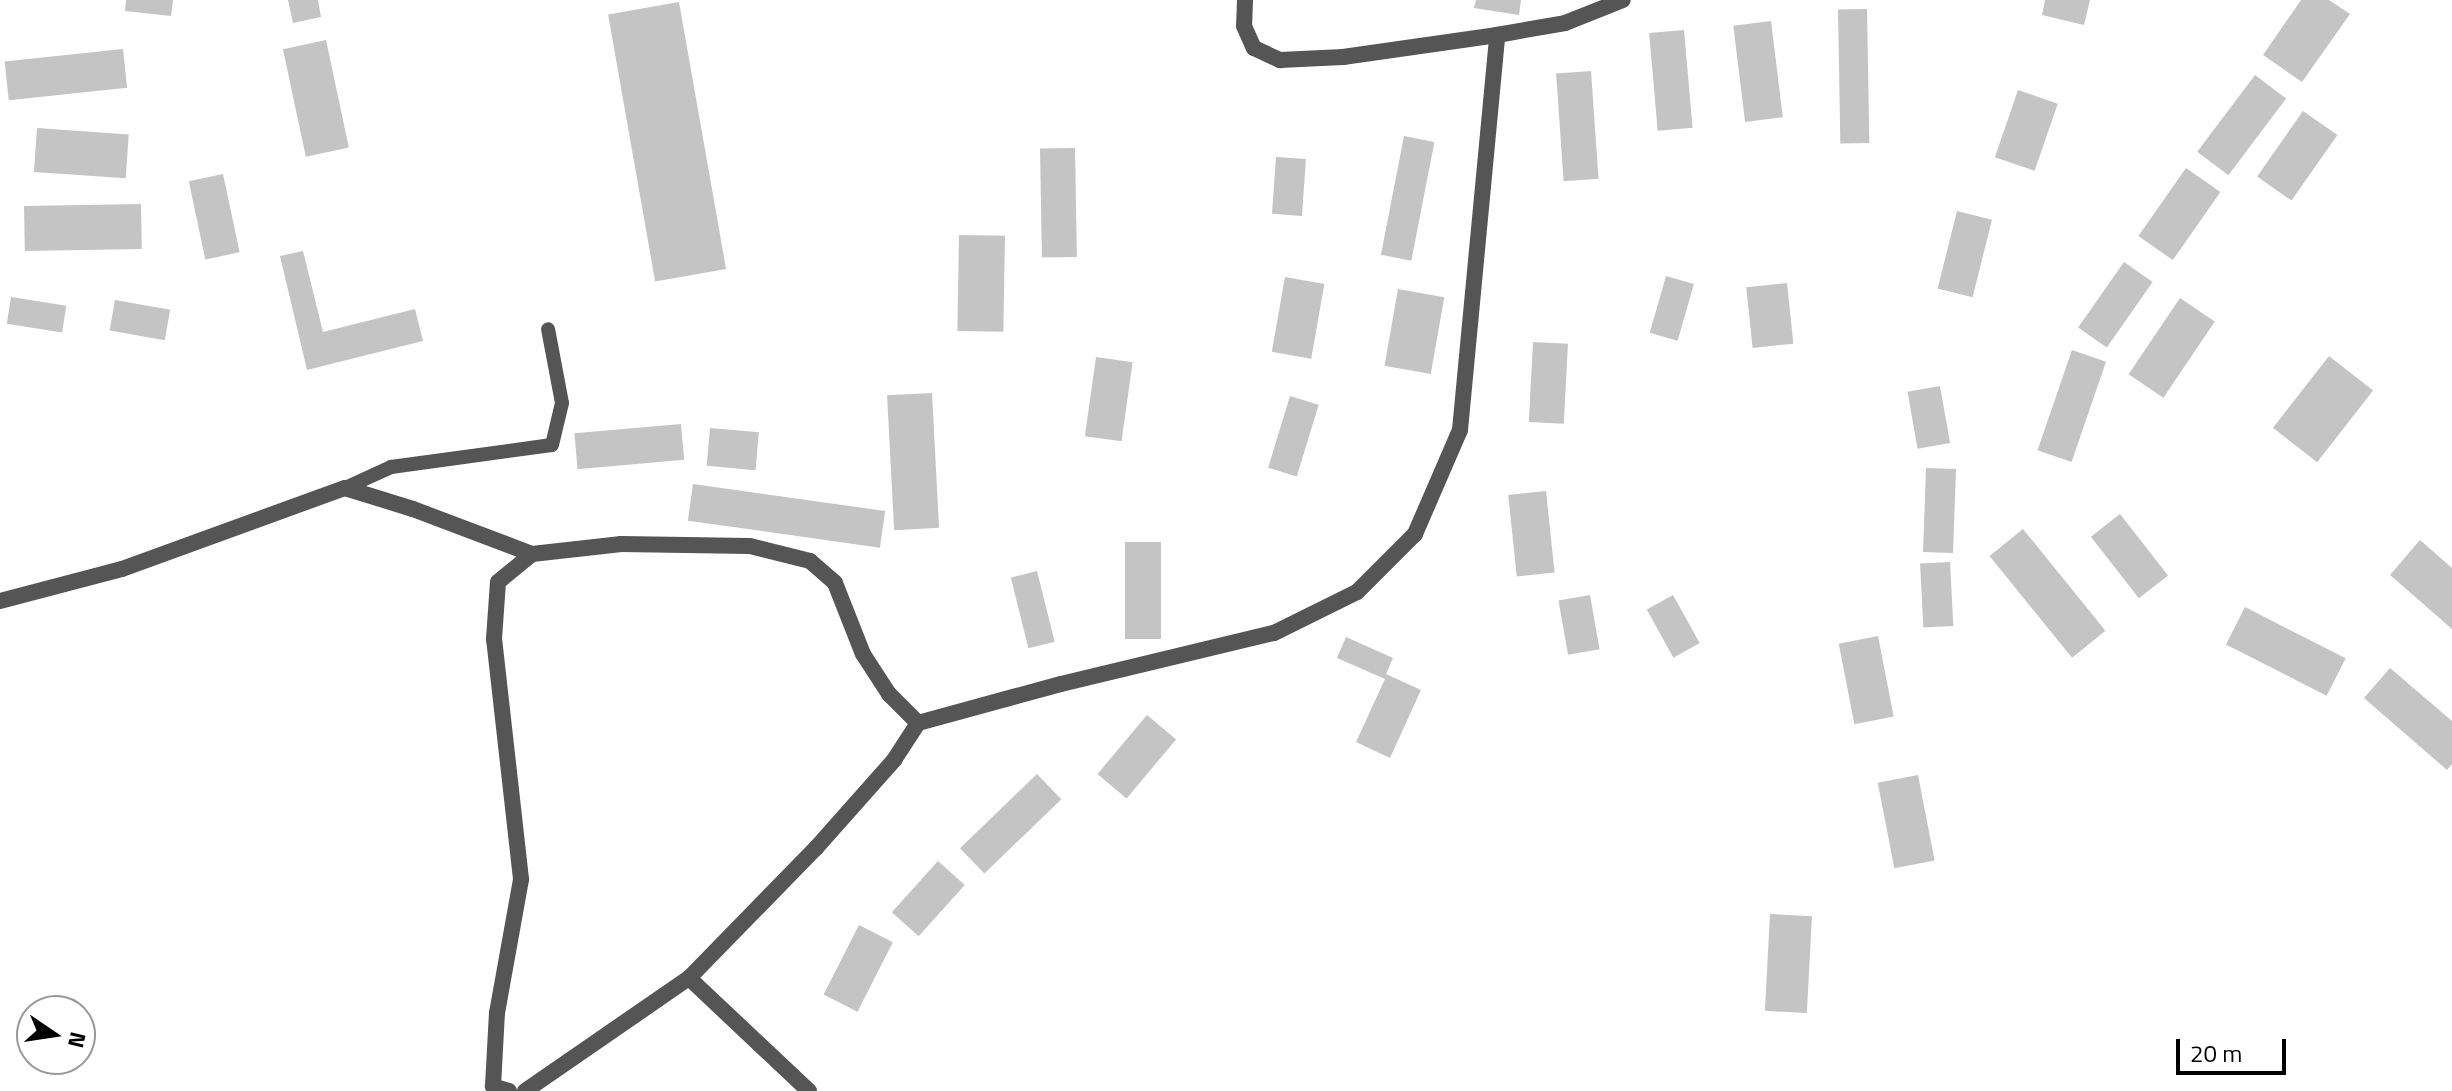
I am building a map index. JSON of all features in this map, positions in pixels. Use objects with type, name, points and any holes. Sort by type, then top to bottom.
[{"type":"street","points":[[1245,0],[1244,26],[1254,48],[1280,60],[1343,57],[1497,35],[1565,23],[1623,0]]},
{"type":"street","points":[[525,1091],[689,978],[816,848],[894,760],[918,723],[1274,633],[1357,592],[1415,534],[1460,430],[1497,35]]},
{"type":"street","points":[[0,601],[122,569],[345,488],[413,509],[532,554],[621,544],[750,546],[810,561],[835,583],[863,654],[889,694],[918,723]]},
{"type":"street","points":[[509,1091],[493,1086],[497,1013],[521,879],[494,639],[498,582],[532,554]]},
{"type":"street","points":[[689,978],[809,1091]]},
{"type":"lane","points":[[345,488],[391,467],[552,445],[562,403],[548,329]]},
{"type":"building","points":[[126,0],[173,0],[171,16],[125,11]]},
{"type":"building","points":[[288,0],[318,0],[321,17],[293,23]]},
{"type":"building","points":[[1476,0],[1521,0],[1519,15],[1474,8]]},
{"type":"building","points":[[2045,0],[2090,0],[2084,25],[2042,15]]},
{"type":"building","points":[[2301,0],[2329,0],[2350,14],[2302,82],[2263,55]]},
{"type":"building","points":[[679,2],[726,269],[655,281],[608,15]]},
{"type":"building","points":[[1867,9],[1869,143],[1840,143],[1838,10]]},
{"type":"building","points":[[1771,21],[1783,117],[1745,122],[1733,26]]},
{"type":"building","points":[[1684,30],[1693,128],[1658,131],[1649,33]]},
{"type":"building","points":[[326,40],[349,148],[306,157],[283,49]]},
{"type":"building","points":[[123,49],[127,88],[9,100],[5,61]]},
{"type":"building","points":[[1591,71],[1599,179],[1564,181],[1556,73]]},
{"type":"building","points":[[2255,75],[2286,98],[2228,175],[2197,152]]},
{"type":"building","points":[[2018,90],[2058,104],[2035,171],[1995,157]]},
{"type":"building","points":[[2303,111],[2337,135],[2292,201],[2257,177]]},
{"type":"building","points":[[37,128],[129,134],[126,178],[34,172]]},
{"type":"building","points":[[1404,136],[1434,142],[1411,261],[1381,255]]},
{"type":"building","points":[[1075,148],[1077,257],[1042,258],[1040,149]]},
{"type":"building","points":[[1276,157],[1306,159],[1302,216],[1272,214]]},
{"type":"building","points":[[2186,168],[2220,192],[2173,260],[2138,236]]},
{"type":"building","points":[[223,174],[240,252],[205,260],[189,181]]},
{"type":"building","points":[[141,204],[142,249],[25,251],[24,206]]},
{"type":"building","points":[[1957,211],[1992,220],[1973,297],[1938,289]]},
{"type":"building","points":[[959,235],[1005,236],[1003,332],[957,331]]},
{"type":"building","points":[[303,251],[323,332],[415,309],[423,341],[307,370],[280,256]]},
{"type":"building","points":[[2124,262],[2153,282],[2107,348],[2078,328]]},
{"type":"building","points":[[1666,276],[1694,284],[1678,341],[1650,333]]},
{"type":"building","points":[[1285,277],[1324,284],[1311,359],[1272,352]]},
{"type":"building","points":[[1787,283],[1793,344],[1753,348],[1746,287]]},
{"type":"building","points":[[1398,289],[1444,297],[1431,374],[1384,366]]},
{"type":"building","points":[[11,297],[66,306],[62,332],[7,324]]},
{"type":"building","points":[[2180,298],[2215,321],[2163,398],[2129,374]]},
{"type":"building","points":[[115,300],[170,310],[165,340],[110,331]]},
{"type":"building","points":[[1533,342],[1568,344],[1564,424],[1529,422]]},
{"type":"building","points":[[2072,350],[2106,362],[2072,462],[2037,450]]},
{"type":"building","points":[[2329,356],[2373,390],[2317,462],[2273,428]]},
{"type":"building","points":[[1096,357],[1133,362],[1122,441],[1085,436]]},
{"type":"building","points":[[1940,386],[1950,443],[1918,449],[1908,392]]},
{"type":"building","points":[[932,393],[939,528],[894,530],[887,395]]},
{"type":"building","points":[[1290,396],[1319,405],[1297,476],[1268,468]]},
{"type":"building","points":[[681,424],[684,460],[578,469],[574,433]]},
{"type":"building","points":[[710,428],[759,432],[756,470],[707,466]]},
{"type":"building","points":[[1926,468],[1956,469],[1953,553],[1923,552]]},
{"type":"building","points":[[693,484],[885,511],[880,548],[688,521]]},
{"type":"building","points":[[1546,491],[1555,573],[1517,577],[1508,495]]},
{"type":"building","points":[[2120,514],[2168,575],[2139,598],[2091,537]]},
{"type":"building","points":[[2023,529],[2105,631],[2072,658],[1990,556]]},
{"type":"building","points":[[2420,540],[2452,568],[2452,629],[2390,575]]},
{"type":"building","points":[[1125,542],[1161,542],[1161,639],[1125,639]]},
{"type":"building","points":[[1950,562],[1953,626],[1923,627],[1920,564]]},
{"type":"building","points":[[1037,571],[1055,642],[1028,648],[1011,578]]},
{"type":"building","points":[[1590,595],[1600,649],[1568,655],[1558,601]]},
{"type":"building","points":[[1673,595],[1700,643],[1673,658],[1647,610]]},
{"type":"building","points":[[2245,607],[2346,658],[2327,696],[2226,644]]},
{"type":"building","points":[[1878,636],[1894,716],[1854,724],[1839,644]]},
{"type":"building","points":[[1346,637],[1393,658],[1386,674],[1421,690],[1390,758],[1356,742],[1385,679],[1337,658]]},
{"type":"building","points":[[2390,668],[2452,721],[2452,764],[2447,770],[2364,698]]},
{"type":"building","points":[[1147,715],[1176,739],[1127,798],[1098,774]]},
{"type":"building","points":[[1037,774],[1061,799],[984,874],[960,848]]},
{"type":"building","points":[[1918,775],[1935,860],[1894,868],[1878,783]]},
{"type":"building","points":[[938,861],[965,885],[919,936],[892,912]]},
{"type":"building","points":[[1770,914],[1812,916],[1807,1013],[1765,1011]]},
{"type":"building","points":[[859,925],[893,942],[857,1012],[824,994]]}]
